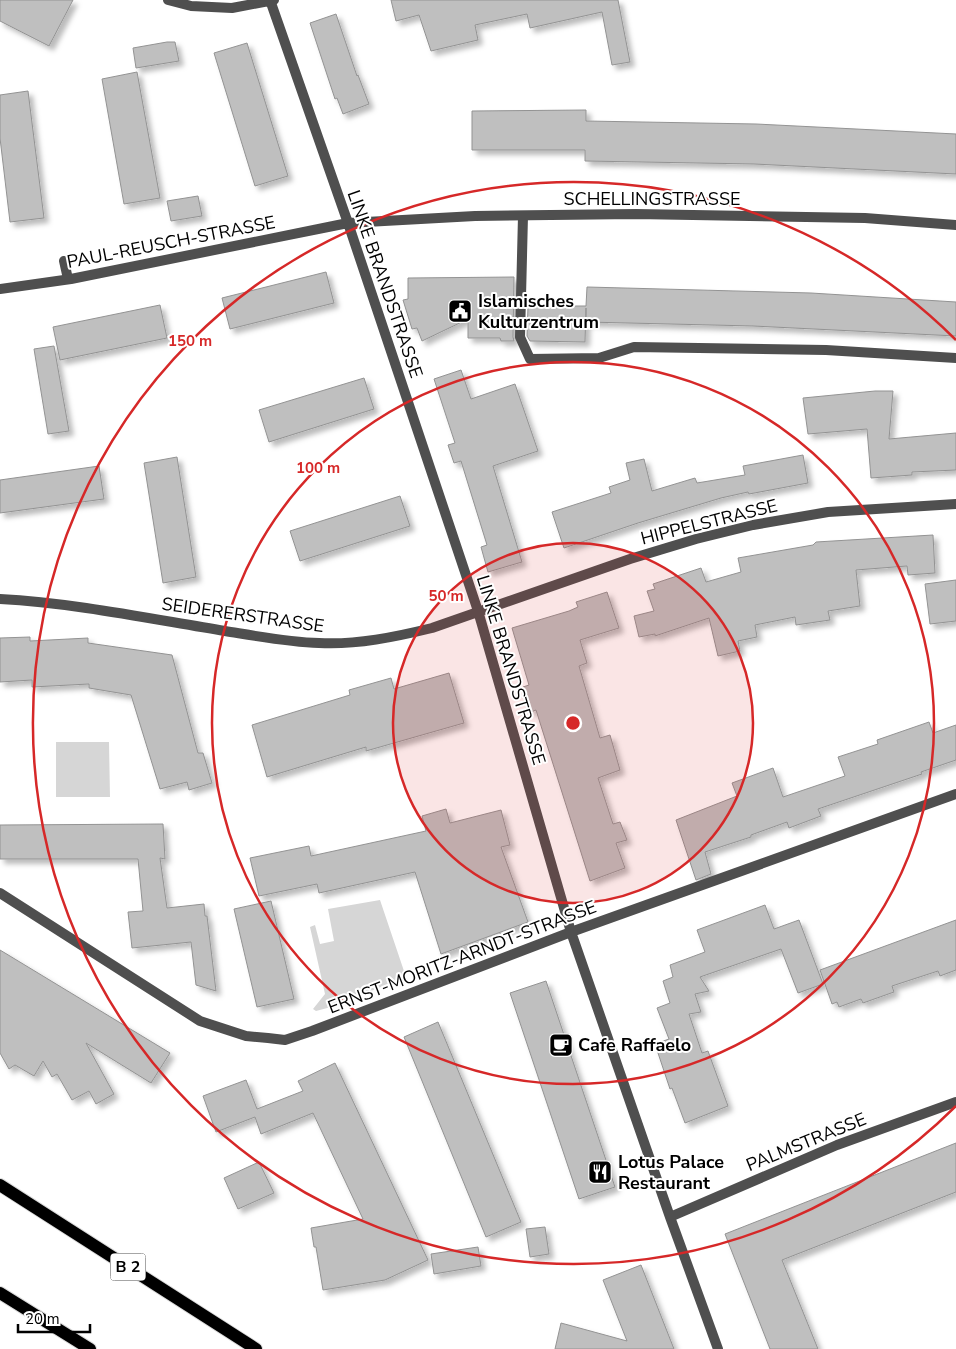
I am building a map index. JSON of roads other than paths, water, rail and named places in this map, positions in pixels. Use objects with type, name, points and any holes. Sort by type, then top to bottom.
[{"type":"main road","name":"B 2","points":[[0,1185],[256,1349]]},
{"type":"main road","points":[[0,1293],[90,1349]]},
{"type":"street","points":[[168,0],[191,6],[232,8],[272,0]]},
{"type":"street","name":"LINKE BRANDSTRASSE","points":[[272,0],[478,611],[570,932],[718,1349]]},
{"type":"street","name":"SCHELLINGSTRASSE","points":[[348,223],[523,216],[636,214],[865,218],[956,224]]},
{"type":"street","points":[[523,216],[520,337],[530,359],[599,358],[634,347],[826,350],[956,358]]},
{"type":"street","name":"PAUL-REUSCH-STRASSE","points":[[0,289],[68,279],[348,223]]},
{"type":"street","points":[[64,260],[68,279]]},
{"type":"street","name":"HIPPELSTRASSE","points":[[478,611],[630,559],[696,539],[753,525],[828,512],[956,504]]},
{"type":"street","name":"SEIDERERSTRASSE","points":[[0,599],[24,600],[278,639],[320,643],[363,641],[402,636],[432,628],[478,611]]},
{"type":"street","name":"ERNST-MORITZ-ARNDT-STRASSE","points":[[0,893],[200,1021],[246,1036],[285,1040],[570,932],[956,794]]},
{"type":"street","name":"PALMSTRASSE","points":[[670,1217],[837,1145],[956,1102]]},
{"type":"place","name":"Islamisches Kulturzentrum","points":[[460,311]]},
{"type":"place","name":"Cafe Raffaelo","points":[[561,1045]]},
{"type":"place","name":"Lotus Palace Restaurant","points":[[600,1172]]}]
